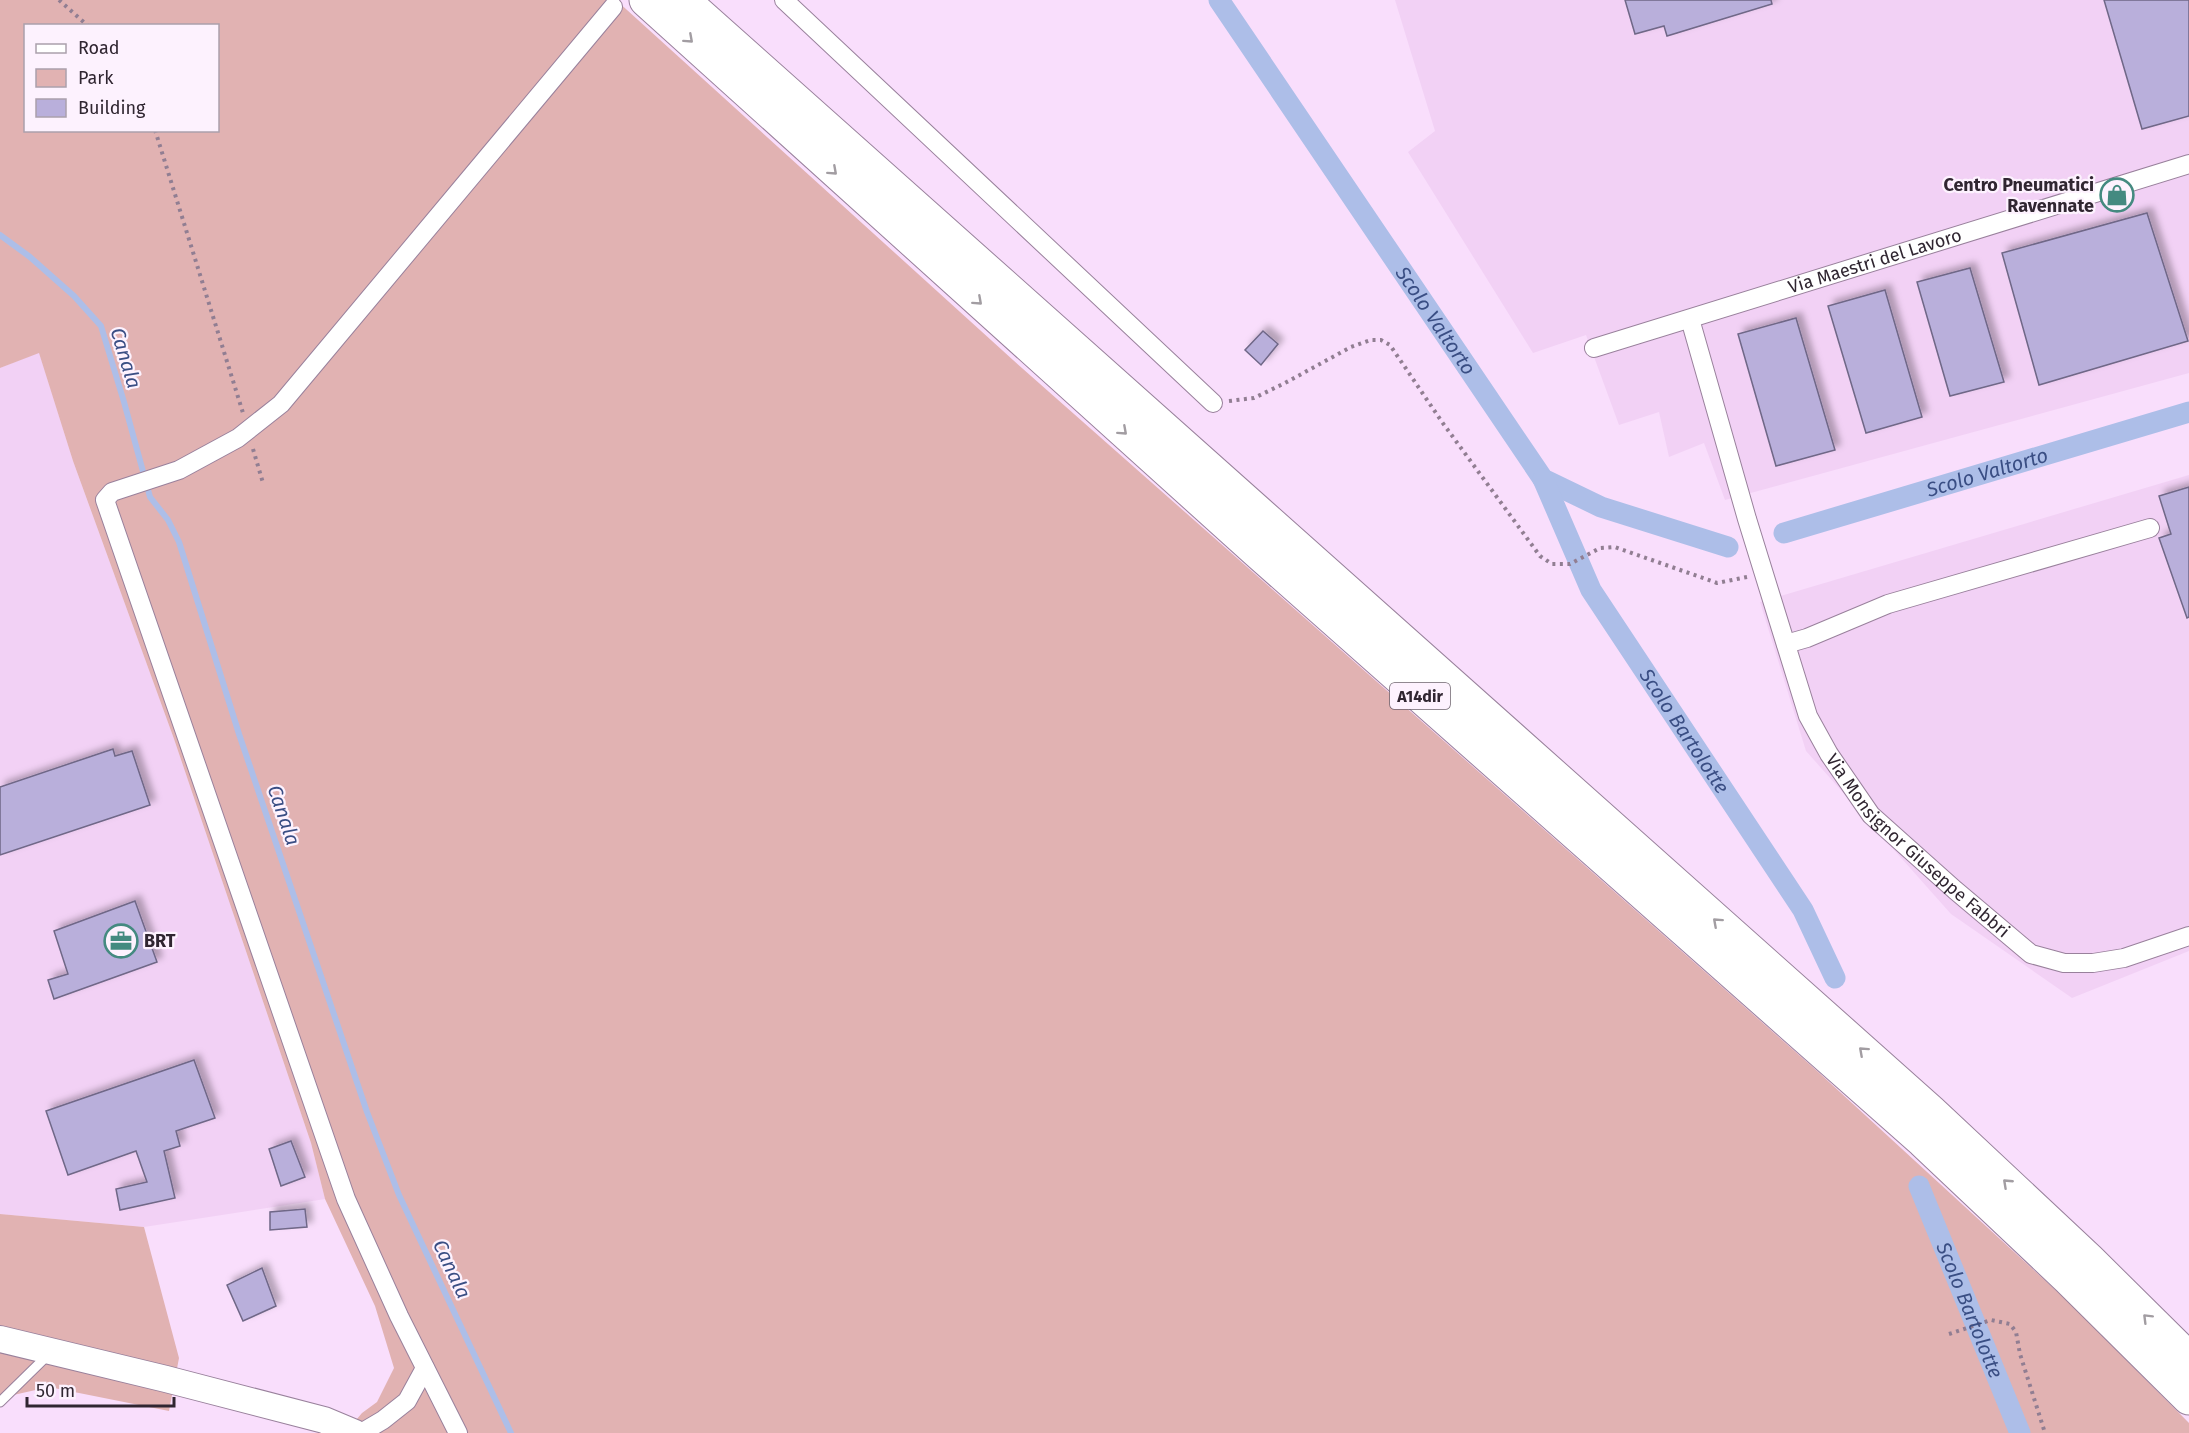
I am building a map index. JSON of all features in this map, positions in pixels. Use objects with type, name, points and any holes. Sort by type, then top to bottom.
[{"type":"highway","name":"A14dir","points":[[645,0],[1250,545],[1923,1141],[2069,1279],[2189,1398]]},
{"type":"highway","name":"A14dir","points":[[683,0],[1930,1111],[2088,1259],[2189,1359]]},
{"type":"street","points":[[784,0],[1213,403]]},
{"type":"street","points":[[458,1433],[346,1199],[105,500],[112,492],[179,470],[238,438],[280,404],[614,7]]},
{"type":"street","name":"Via Maestri del Lavoro","points":[[1594,348],[2189,164]]},
{"type":"street","name":"Via Monsignor Giuseppe Fabbri","points":[[1690,319],[1747,519],[1808,716],[1829,754],[1871,815],[2031,954],[2064,963],[2093,963],[2124,958],[2189,936]]},
{"type":"street","points":[[1786,644],[1807,638],[1888,604],[2150,528]]},
{"type":"street","points":[[0,1340],[324,1420],[355,1433]]},
{"type":"street","points":[[361,1433],[384,1420],[407,1401],[425,1368]]},
{"type":"lane","points":[[0,1402],[52,1352]]},
{"type":"path","points":[[60,0],[86,24]]},
{"type":"path","points":[[156,132],[263,483]]},
{"type":"path","points":[[1213,403],[1254,398],[1350,347],[1371,340],[1382,340],[1390,345],[1442,422],[1540,556],[1552,564],[1570,564],[1600,548],[1615,547],[1717,583],[1765,573]]},
{"type":"path","points":[[1949,1334],[1999,1320],[2010,1324],[2016,1332],[2020,1354],[2044,1433]]},
{"type":"shaded area","points":[[1395,0],[2189,0],[2189,373],[1725,500],[1704,443],[1669,457],[1659,412],[1619,425],[1586,335],[1533,353],[1408,152],[1435,131]]},
{"type":"shaded area","name":"BRT","points":[[39,352],[73,461],[174,739],[311,1143],[325,1199],[144,1227],[0,1214],[0,368]]},
{"type":"shaded area","points":[[2189,475],[2189,951],[2072,998],[1951,914],[1806,751],[1760,602]]},
{"type":"green space","points":[[0,0],[616,0],[1013,360],[1816,1070],[2074,1307],[2189,1423],[2189,1433],[345,1433],[362,1413],[377,1402],[394,1368],[375,1306],[325,1199],[311,1143],[174,739],[73,461],[39,353],[0,368]]},
{"type":"green space","points":[[0,1214],[144,1227],[179,1358],[169,1411],[49,1387],[0,1398]]},
{"type":"building","points":[[1625,0],[1771,0],[1772,4],[1667,36],[1664,26],[1635,34]]},
{"type":"building","points":[[2104,0],[2189,0],[2189,116],[2142,129]]},
{"type":"building","points":[[2147,213],[2188,341],[2039,385],[2002,253]]},
{"type":"building","points":[[1970,268],[2004,382],[1950,396],[1917,282]]},
{"type":"building","points":[[1885,290],[1922,417],[1866,433],[1828,306]]},
{"type":"building","points":[[1796,318],[1835,450],[1776,466],[1738,334]]},
{"type":"building","points":[[1263,331],[1278,344],[1261,365],[1245,350]]},
{"type":"building","points":[[2189,487],[2189,617],[2187,618],[2159,538],[2171,534],[2159,496]]},
{"type":"building","points":[[113,749],[115,756],[132,751],[150,805],[0,855],[0,787]]},
{"type":"building","points":[[135,901],[157,962],[54,999],[48,980],[68,974],[54,931]]},
{"type":"building","points":[[194,1060],[215,1118],[176,1131],[180,1146],[164,1151],[175,1198],[120,1210],[116,1189],[147,1182],[136,1151],[68,1175],[46,1111]]},
{"type":"building","points":[[291,1141],[305,1177],[281,1186],[269,1149]]},
{"type":"building","points":[[305,1209],[307,1227],[270,1230],[270,1212]]},
{"type":"building","points":[[262,1268],[276,1306],[243,1321],[227,1285]]},
{"type":"waterway","name":"Scolo Valtorto","points":[[1219,0],[1543,479],[1601,507],[1728,547]]},
{"type":"waterway","name":"Canala","points":[[0,235],[30,257],[74,296],[101,326],[150,497],[168,520],[179,542],[239,734],[367,1112],[399,1195],[511,1433]]},
{"type":"waterway","name":"Scolo Valtorto","points":[[1784,533],[2189,412]]},
{"type":"waterway","name":"Scolo Bartolotte","points":[[1543,479],[1591,590],[1803,910],[1835,978]]},
{"type":"waterway","name":"Scolo Bartolotte","points":[[1919,1186],[2020,1433]]},
{"type":"place","name":"Centro Pneumatici Ravennate","points":[[2117,195]]},
{"type":"place","name":"BRT","points":[[121,941]]}]
